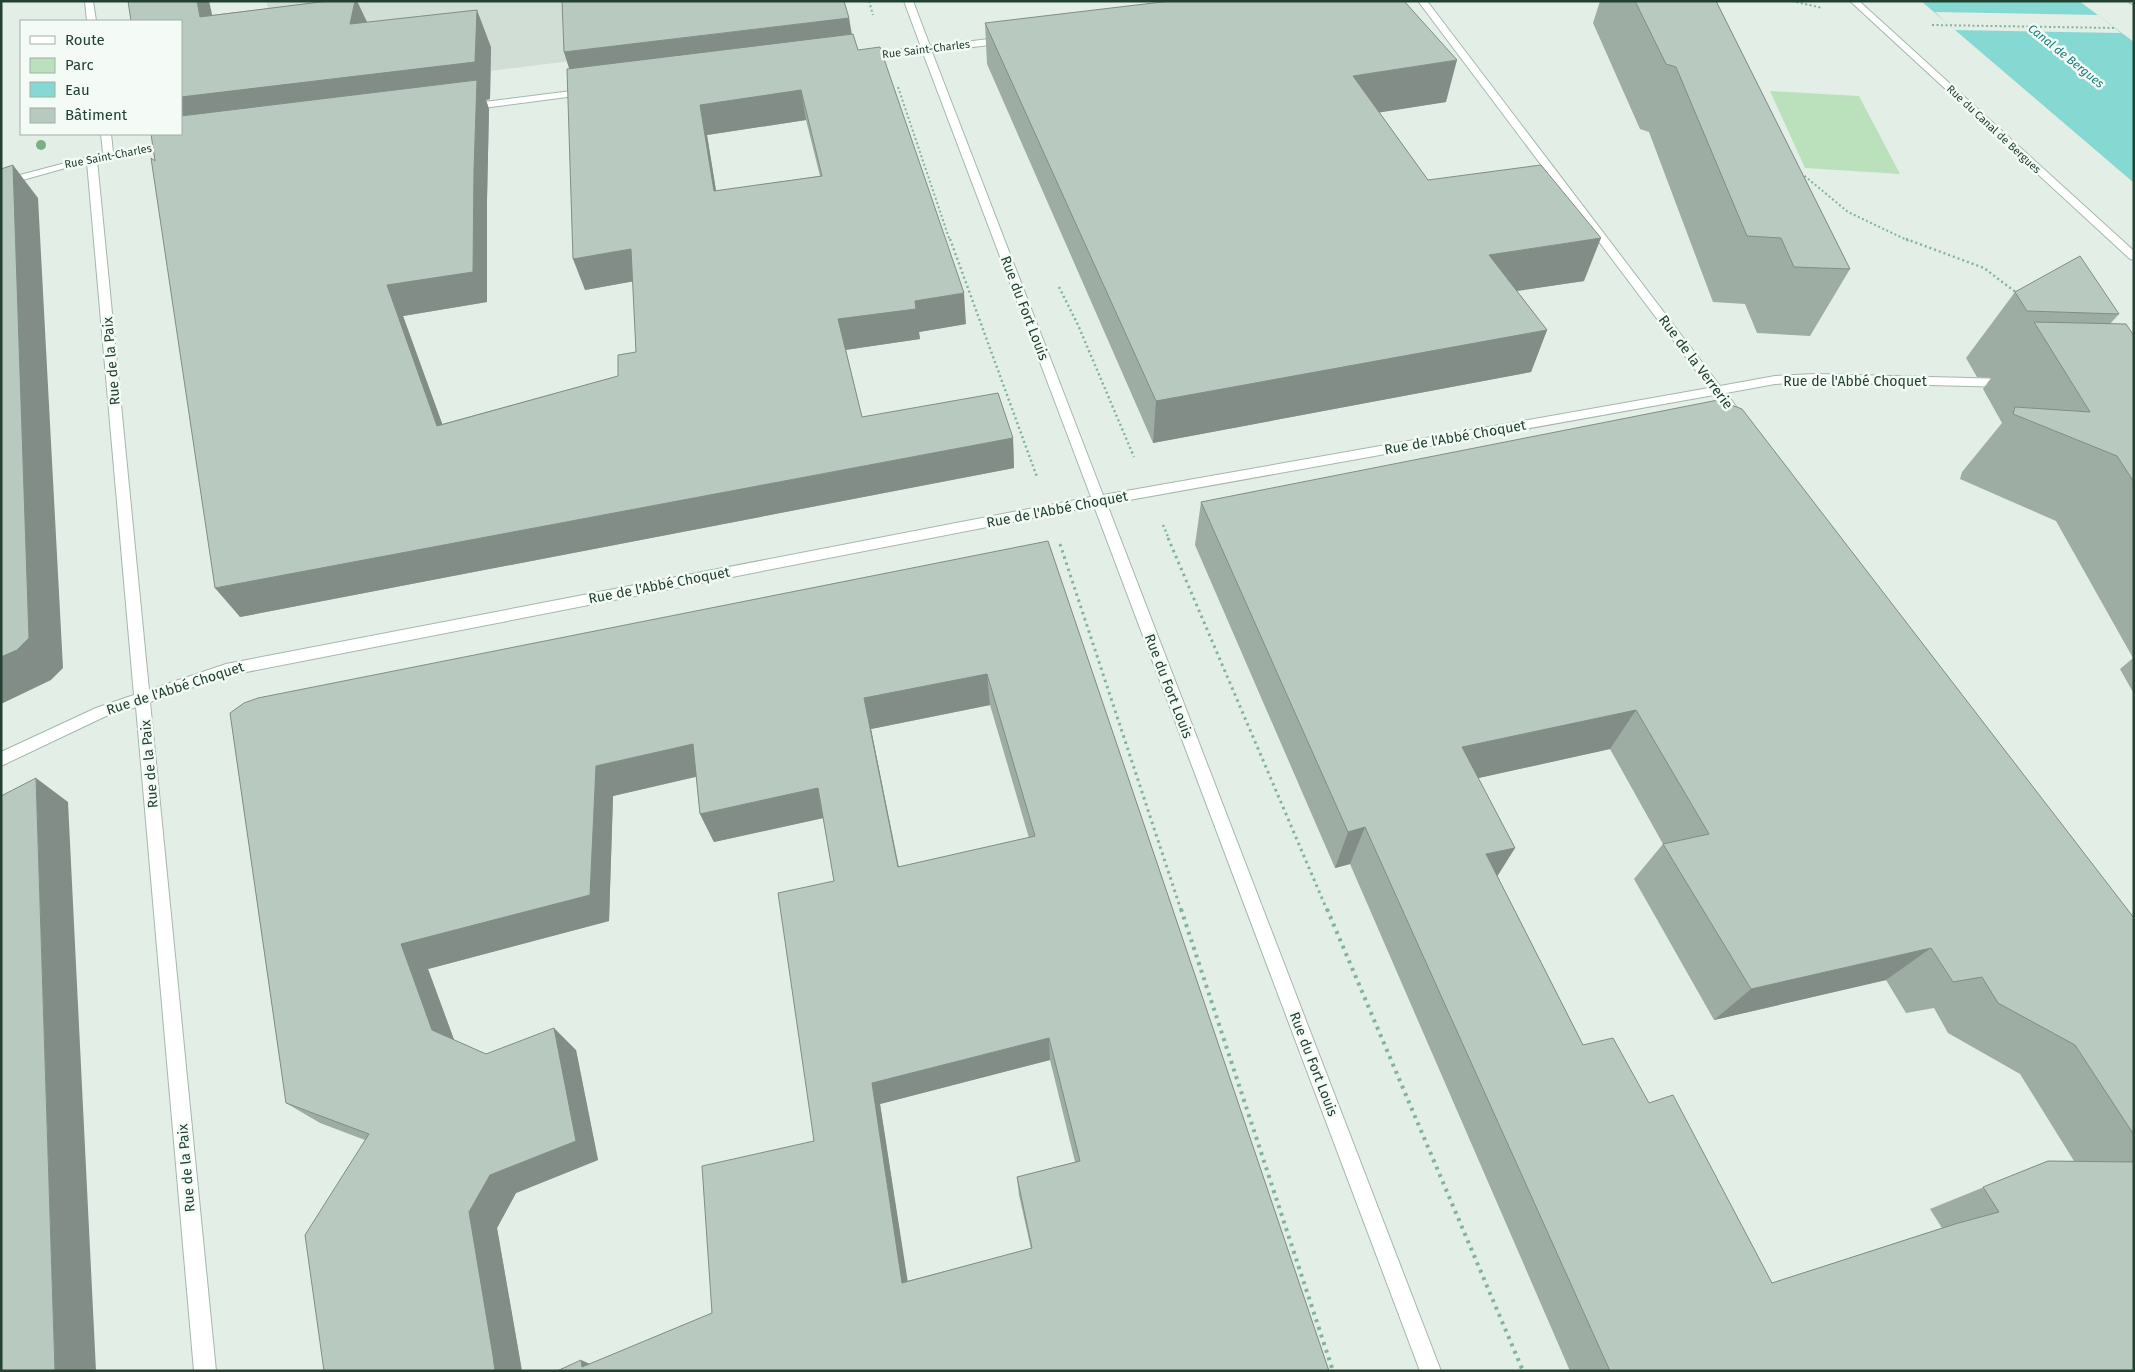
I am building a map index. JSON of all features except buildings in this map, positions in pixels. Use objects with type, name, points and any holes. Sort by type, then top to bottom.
[{"type":"street","points":[[89,1],[92,20]]},
{"type":"street","name":"Rue du Fort Louis","points":[[908,1],[1431,1371]]},
{"type":"street","name":"Rue de la Verrerie","points":[[1422,1],[1749,431]]},
{"type":"street","name":"Rue du Canal de Bergues","points":[[1854,1],[2134,258]]},
{"type":"street","name":"Rue Saint-Charles","points":[[857,58],[1012,39]]},
{"type":"street","points":[[455,109],[602,90]]},
{"type":"street","points":[[106,135],[108,154]]},
{"type":"street","name":"Rue Saint-Charles","points":[[1,182],[108,154],[180,144]]},
{"type":"street","name":"Rue de la Paix","points":[[92,158],[205,1371]]},
{"type":"street","name":"Rue de l'Abbé Choquet","points":[[1,759],[62,728],[143,696],[226,670],[1049,510],[1717,390],[1796,378],[2020,384]]},
{"type":"path","points":[[869,1],[944,223],[1049,510],[1333,1371]]},
{"type":"path","points":[[1931,24],[2119,28]]},
{"type":"path","points":[[1799,172],[1848,212],[1910,241],[1984,268],[2019,295]]},
{"type":"path","points":[[1058,284],[1078,325],[1523,1371]]},
{"type":"shaded area","points":[[266,1],[838,1],[652,51],[297,95],[279,47]]},
{"type":"green space","points":[[1770,91],[1859,96],[1900,174],[1805,168]]},
{"type":"water","name":"Canal de Bergues","points":[[1921,1],[2079,1],[2134,42],[2134,183]]},
{"type":"pier","points":[[1935,12],[2098,15],[2121,33],[1954,30]]}]
